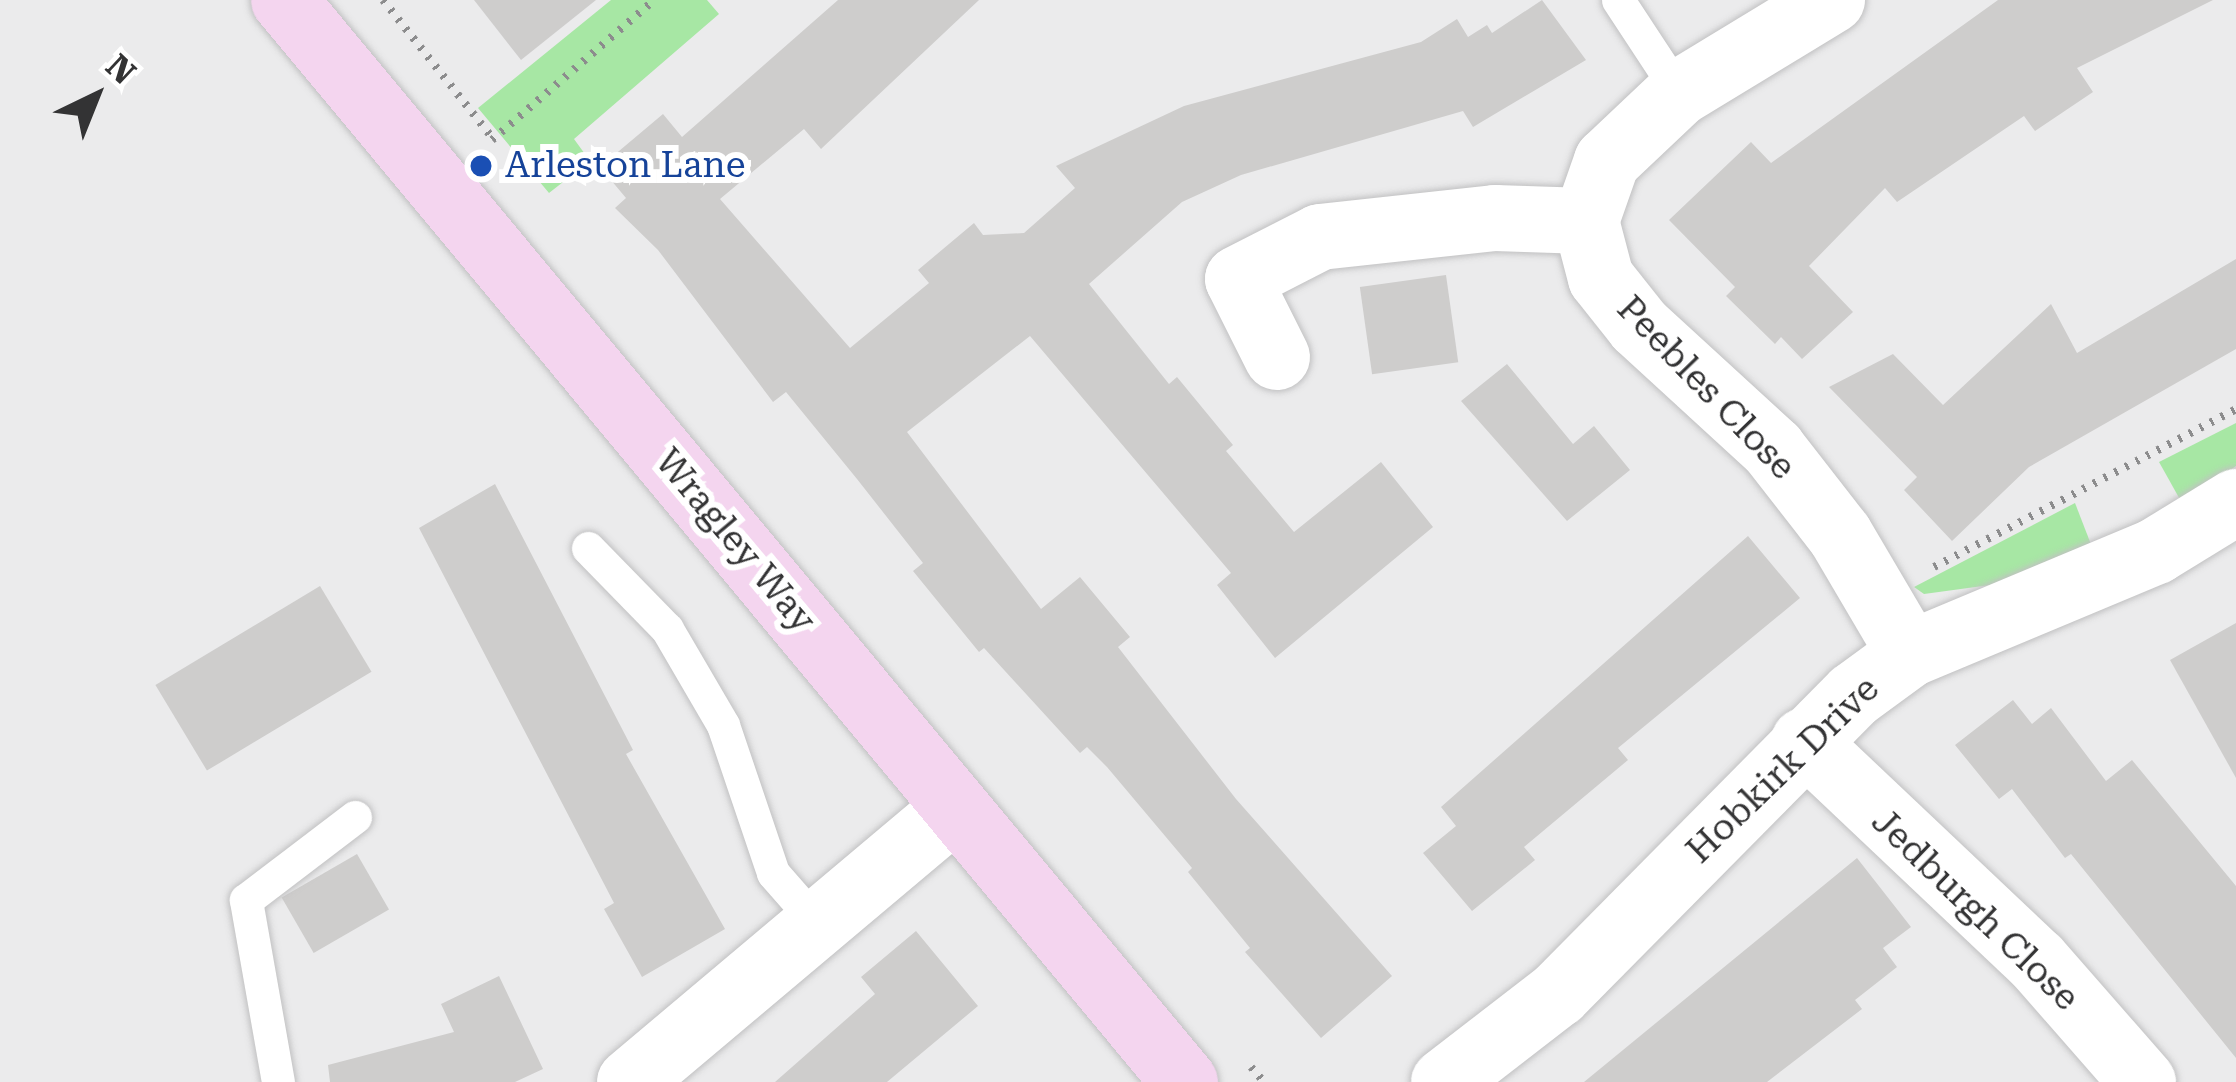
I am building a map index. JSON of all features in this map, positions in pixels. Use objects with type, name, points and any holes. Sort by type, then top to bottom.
[{"type":"street","name":"Wragley Way","points":[[284,0],[1185,1082]]},
{"type":"street","points":[[1277,357],[1238,279],[1320,237],[1495,218],[1586,221],[1607,160],[1679,93],[1832,0]]},
{"type":"street","name":"Peebles Close","points":[[1586,221],[1600,278],[1640,326],[1773,449],[1877,597],[1910,654]]},
{"type":"street","name":"Hobkirk Drive","points":[[1444,1082],[1558,994],[1804,741],[1910,654],[2156,550],[2236,502]]},
{"type":"street","name":"Jedburgh Close","points":[[1804,741],[2038,962],[2143,1082]]},
{"type":"street","points":[[674,1069],[815,922],[955,808]]},
{"type":"lane","points":[[1618,0],[1679,93]]},
{"type":"lane","points":[[588,548],[667,629],[723,725],[773,873],[815,922]]},
{"type":"lane","points":[[278,1082],[246,900],[355,817]]},
{"type":"path","points":[[438,186],[654,0]]},
{"type":"path","points":[[1877,597],[2236,409]]},
{"type":"green space","points":[[611,0],[707,0],[719,14],[574,139],[590,161],[549,193],[478,108]]},
{"type":"green space","points":[[2236,423],[2236,466],[2182,503],[2159,462]]},
{"type":"green space","points":[[2075,503],[2092,547],[2005,583],[1924,594],[1914,587]]},
{"type":"building","points":[[474,0],[596,0],[521,60]]},
{"type":"building","points":[[838,0],[979,0],[821,149],[804,129],[720,199],[850,348],[929,283],[918,270],[974,223],[983,235],[1024,233],[1075,188],[1056,166],[1184,106],[1421,42],[1457,19],[1468,37],[1487,25],[1492,33],[1542,0],[1586,60],[1473,127],[1463,111],[1241,175],[1182,202],[1089,284],[1169,384],[1177,377],[1233,445],[1226,451],[1294,532],[1381,462],[1433,527],[1275,658],[1217,585],[1231,573],[1030,336],[907,432],[1041,609],[1080,577],[1130,637],[1118,647],[1236,799],[1392,976],[1321,1038],[1245,952],[1250,948],[1188,872],[1192,868],[1107,767],[1087,747],[1080,753],[984,648],[979,652],[913,571],[923,563],[786,392],[773,402],[658,250],[615,208],[626,198],[600,167],[663,114],[682,137]]},
{"type":"building","points":[[1998,0],[2213,0],[2077,68],[2093,92],[2035,131],[2024,116],[1897,202],[1885,188],[1809,266],[1853,312],[1802,359],[1781,337],[1775,344],[1726,296],[1735,287],[1669,220],[1751,142],[1771,163]]},
{"type":"building","points":[[2236,259],[2236,349],[2029,467],[1952,541],[1904,490],[1917,477],[1829,387],[1893,354],[1943,405],[2051,304],[2077,353]]},
{"type":"building","points":[[1446,275],[1458,362],[1372,374],[1360,287]]},
{"type":"building","points":[[1507,364],[1573,444],[1594,426],[1630,470],[1567,521],[1461,401]]},
{"type":"building","points":[[495,484],[633,750],[626,754],[725,929],[642,977],[604,909],[614,903],[419,528]]},
{"type":"building","points":[[1748,536],[1800,598],[1618,748],[1628,760],[1524,847],[1535,860],[1472,911],[1423,853],[1456,826],[1441,807]]},
{"type":"building","points":[[320,586],[372,672],[207,771],[155,685]]},
{"type":"building","points":[[2236,623],[2236,778],[2170,660]]},
{"type":"building","points":[[2013,700],[2032,724],[2051,708],[2106,781],[2132,760],[2236,886],[2236,1058],[2071,854],[2065,858],[2012,789],[1999,799],[1955,745]]},
{"type":"building","points":[[357,854],[389,909],[314,953],[282,898]]},
{"type":"building","points":[[1857,858],[1911,927],[1883,948],[1897,967],[1855,1000],[1862,1009],[1767,1082],[1584,1082]]},
{"type":"building","points":[[916,931],[978,1006],[887,1082],[775,1082],[875,994],[861,977]]},
{"type":"building","points":[[499,976],[543,1069],[515,1082],[330,1082],[328,1065],[454,1032],[441,1004]]},
{"type":"place","name":"Arleston Lane","points":[[481,166]]}]
